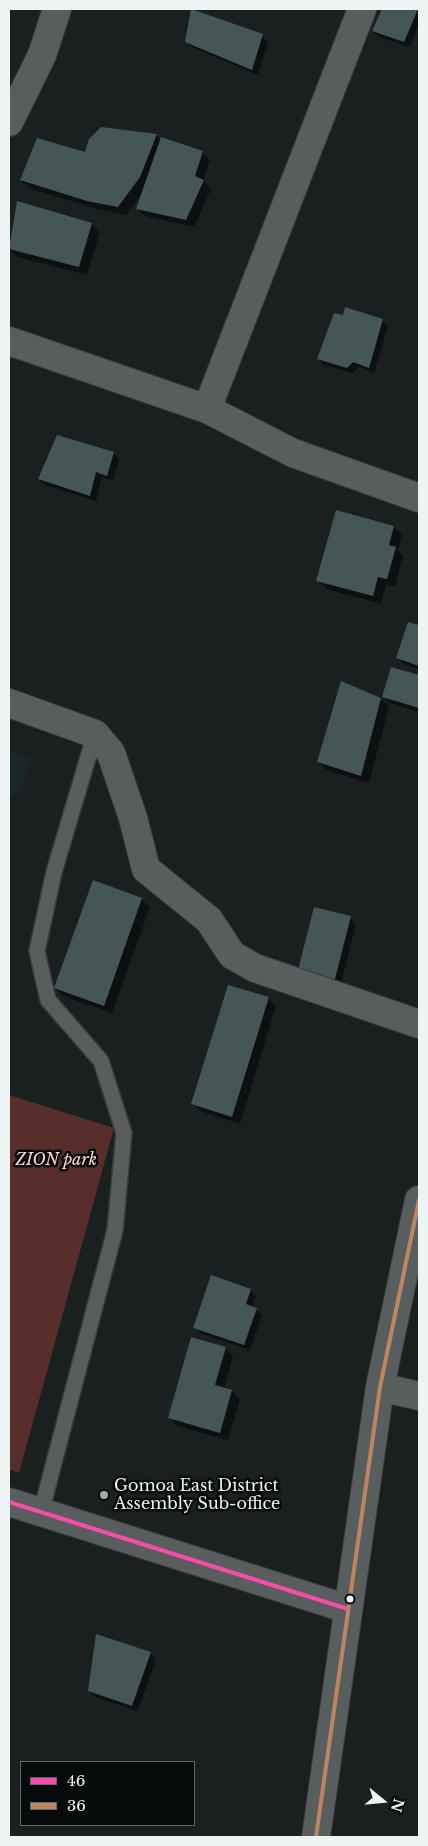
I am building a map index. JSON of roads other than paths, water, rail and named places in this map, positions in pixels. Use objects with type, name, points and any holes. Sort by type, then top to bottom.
[{"type":"street","points":[[9,122],[42,55],[57,9]]},
{"type":"street","points":[[207,409],[362,9]]},
{"type":"street","points":[[9,342],[207,409],[293,453],[419,498]]},
{"type":"street","points":[[9,703],[95,734],[111,753],[133,818],[146,869],[209,920],[232,955],[255,968],[419,1024]]},
{"type":"street","points":[[316,1837],[380,1387],[419,1200]]},
{"type":"street","points":[[380,1387],[419,1396]]},
{"type":"street","points":[[9,1502],[348,1609]]},
{"type":"lane","points":[[41,1512],[115,1230],[124,1132],[101,1061],[48,1000],[37,951],[54,872],[95,734]]},
{"type":"place","name":"Gomoa East District Assembly Sub-office","points":[[104,1495]]},
{"type":"park label","name":"ZION park","points":[[56,1160]]}]
